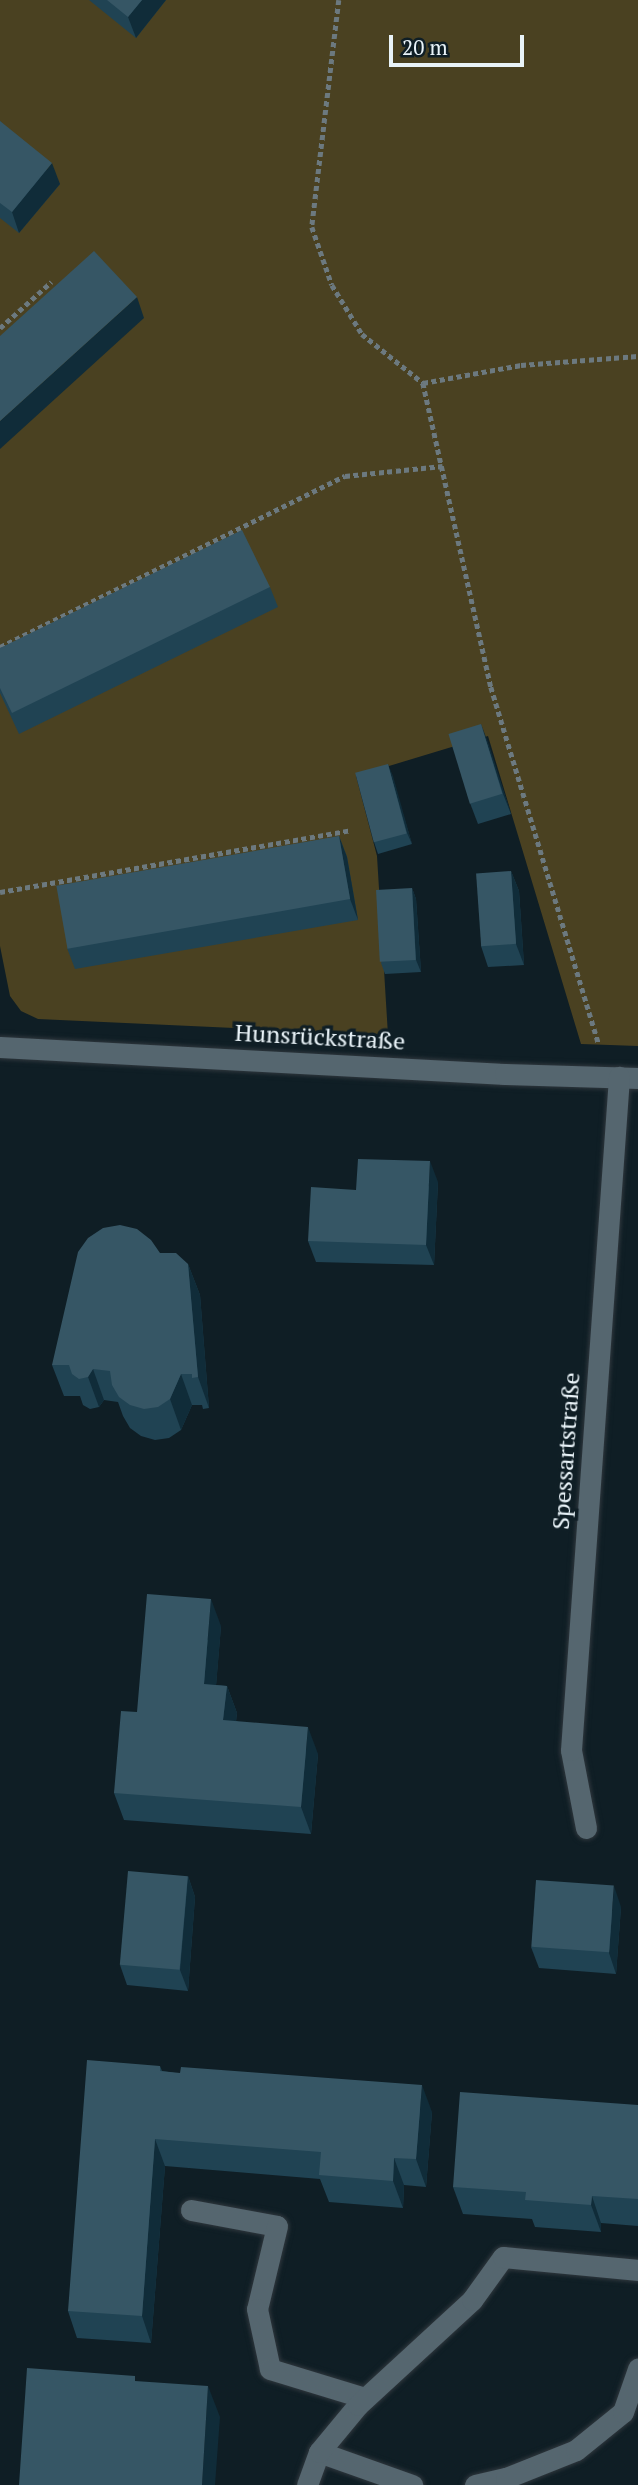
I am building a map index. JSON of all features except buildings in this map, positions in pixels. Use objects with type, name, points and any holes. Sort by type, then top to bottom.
[{"type":"street","name":"Hunsrückstraße","points":[[0,1047],[505,1074],[629,1078]]},
{"type":"street","name":"Spessartstraße","points":[[586,1828],[571,1750],[629,1078]]},
{"type":"street","points":[[191,2210],[277,2226],[257,2309],[270,2369],[365,2398]]},
{"type":"street","points":[[307,2485],[319,2452],[365,2398],[472,2300],[503,2257],[638,2270]]},
{"type":"street","points":[[475,2485],[506,2478],[576,2450],[623,2412],[638,2369]]},
{"type":"street","points":[[319,2452],[412,2485]]},
{"type":"path","points":[[339,0],[312,227],[332,285],[362,334],[423,383],[491,687],[596,1039],[629,1078]]},
{"type":"path","points":[[0,328],[51,282]]},
{"type":"path","points":[[423,383],[522,365],[638,356]]},
{"type":"path","points":[[0,647],[345,476],[442,466]]},
{"type":"path","points":[[0,892],[350,830]]},
{"type":"shaded area","points":[[0,0],[638,0],[638,1046],[581,1044],[488,736],[356,776],[377,856],[388,1035],[38,1019],[21,1011],[10,996],[0,946]]}]
